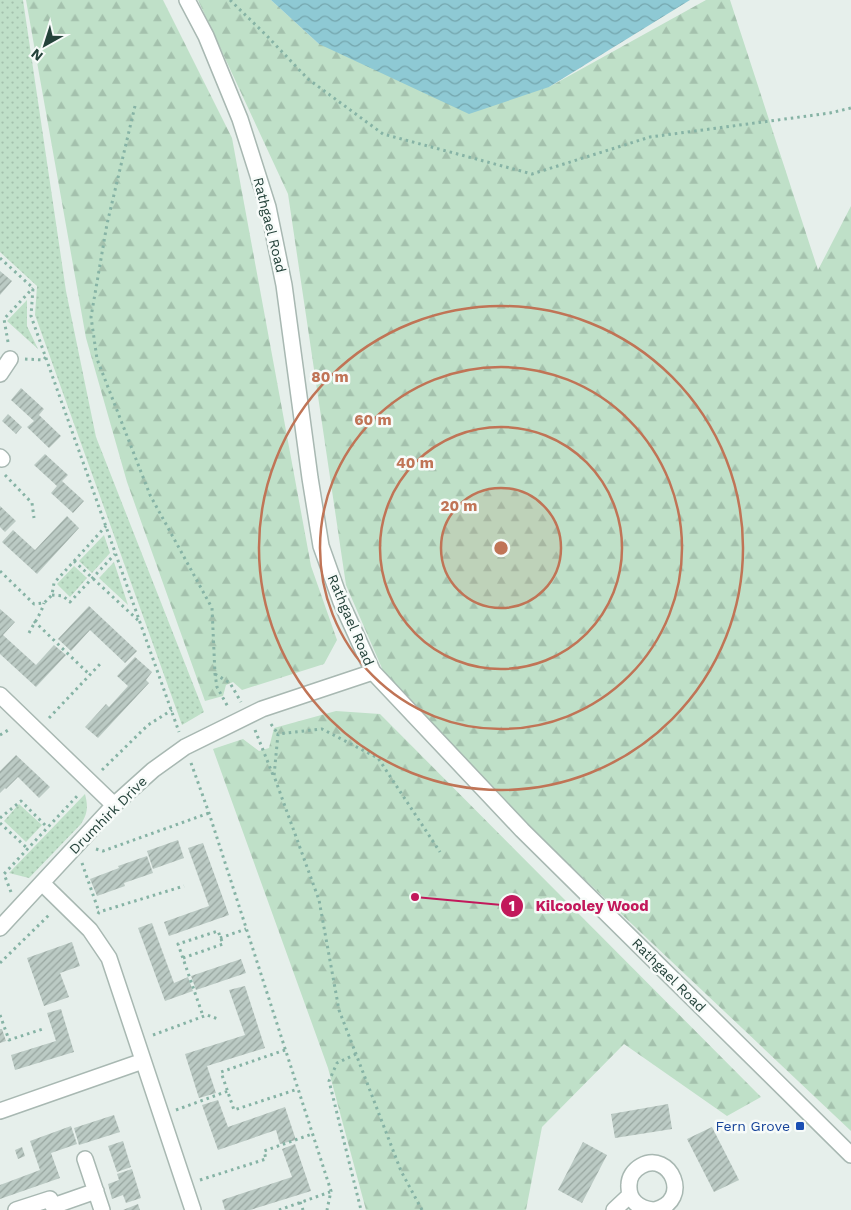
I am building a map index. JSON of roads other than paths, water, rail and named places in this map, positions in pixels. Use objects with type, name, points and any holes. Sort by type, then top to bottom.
[{"type":"street","name":"Rathgael Road","points":[[187,0],[206,36],[240,119],[268,207],[284,285],[321,546],[341,602],[373,672],[522,830],[851,1155]]},
{"type":"street","points":[[0,374],[10,359]]},
{"type":"street","name":"Drumhirk Drive","points":[[0,928],[114,805],[153,770],[185,747],[262,709],[373,672]]},
{"type":"street","points":[[0,695],[114,805]]},
{"type":"street","points":[[42,882],[90,930],[109,958],[193,1210]]},
{"type":"street","points":[[0,1111],[143,1061]]},
{"type":"street","points":[[85,1159],[102,1210]]},
{"type":"street","points":[[644,1164],[660,1164],[672,1174],[675,1182],[673,1197],[669,1203],[662,1208],[654,1210],[639,1207],[630,1195],[629,1180],[638,1168],[644,1164]]},
{"type":"street","points":[[16,1210],[50,1200],[54,1206],[96,1191]]},
{"type":"street","points":[[614,1210],[630,1195]]},
{"type":"water","points":[[271,0],[690,0],[549,87],[469,114],[319,44]]},
{"type":"place","name":"Kilcooley Wood","points":[[415,897]]},
{"type":"place","name":"Fern Grove","points":[[800,1126]]}]
